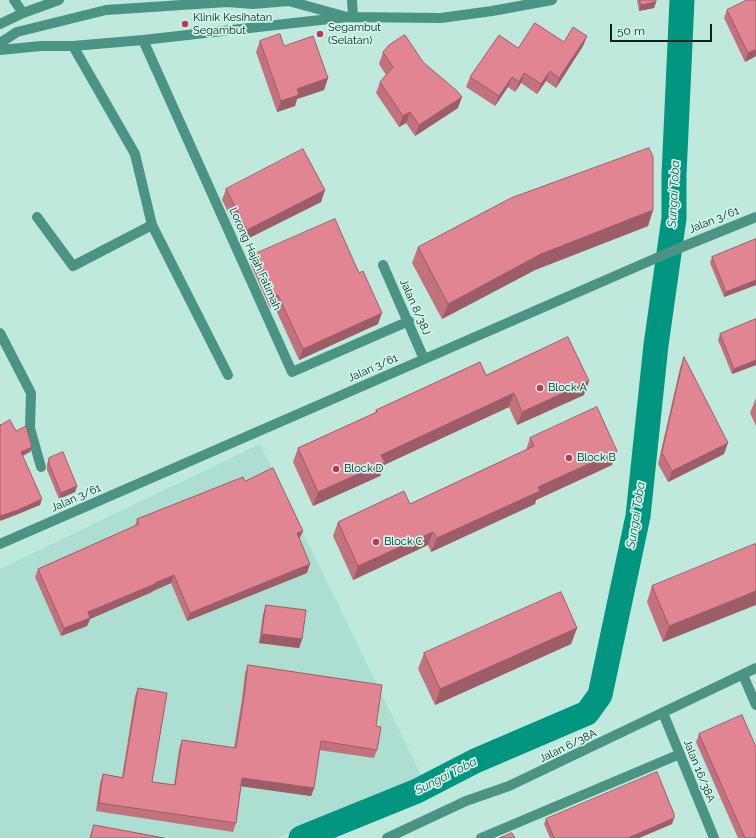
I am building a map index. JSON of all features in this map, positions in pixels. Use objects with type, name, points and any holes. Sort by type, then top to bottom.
[{"type":"street","points":[[14,0],[23,13]]},
{"type":"street","points":[[0,24],[23,13],[59,0]]},
{"type":"street","points":[[350,17],[352,0]]},
{"type":"street","points":[[0,50],[143,40],[350,17],[441,18],[492,11],[552,0]]},
{"type":"street","points":[[0,42],[17,32],[106,10],[227,2],[253,4],[287,1],[350,17]]},
{"type":"street","name":"Lorong Hajah Fatimah","points":[[143,40],[292,372],[409,321]]},
{"type":"street","points":[[73,46],[135,154],[152,225],[228,375]]},
{"type":"street","points":[[37,217],[73,266],[152,225]]},
{"type":"street","name":"Jalan 3/61","points":[[0,544],[674,250],[756,217]]},
{"type":"street","name":"Jalan 8/38J","points":[[383,265],[409,321],[424,359]]},
{"type":"street","points":[[0,333],[31,393],[30,428],[41,467]]},
{"type":"street","name":"Jalan 6/38A","points":[[387,838],[466,801],[510,786],[756,668]]},
{"type":"street","points":[[743,675],[756,705]]},
{"type":"street","name":"Jalan 16/38A","points":[[663,713],[713,838]]},
{"type":"street","points":[[481,838],[680,754]]},
{"type":"shaded area","points":[[260,444],[422,777],[278,838],[0,838],[0,569]]},
{"type":"building","points":[[640,0],[656,0],[656,2],[641,5]]},
{"type":"building","points":[[747,0],[756,0],[756,49],[748,53],[727,10]]},
{"type":"building","points":[[535,23],[564,42],[573,27],[587,36],[559,78],[550,71],[541,84],[524,73],[519,82],[512,77],[499,96],[470,77],[499,35],[518,48]]},
{"type":"building","points":[[280,34],[284,46],[313,36],[328,78],[297,89],[299,95],[281,101],[260,41]]},
{"type":"building","points":[[405,35],[423,62],[462,97],[419,125],[410,112],[403,116],[380,82],[393,67],[383,52],[389,45]]},
{"type":"building","points":[[649,148],[653,157],[653,210],[541,254],[448,304],[418,247],[511,198]]},
{"type":"building","points":[[303,149],[325,190],[247,230],[226,189]]},
{"type":"building","points":[[335,219],[359,273],[363,271],[382,313],[303,349],[278,295],[274,296],[255,254]]},
{"type":"building","points":[[756,239],[756,280],[726,292],[712,257]]},
{"type":"building","points":[[756,319],[756,360],[734,369],[720,334]]},
{"type":"building","points":[[568,337],[589,381],[522,412],[514,393],[381,455],[385,462],[318,492],[298,448],[377,412],[376,410],[480,362],[486,375]]},
{"type":"building","points":[[684,357],[728,443],[672,471],[662,453]]},
{"type":"building","points":[[597,407],[617,451],[538,487],[540,491],[437,538],[433,532],[358,566],[338,522],[404,491],[410,504],[534,446],[530,438]]},
{"type":"building","points":[[10,420],[16,431],[26,426],[32,447],[21,452],[42,499],[0,516],[0,425]]},
{"type":"building","points":[[63,452],[77,486],[61,493],[49,464],[49,458]]},
{"type":"building","points":[[273,468],[303,531],[297,533],[310,564],[190,613],[174,575],[88,612],[90,618],[64,628],[38,569],[139,524],[137,519],[243,477],[245,481]]},
{"type":"building","points":[[755,544],[756,591],[669,626],[652,586]]},
{"type":"building","points":[[561,592],[577,628],[440,689],[424,653]]},
{"type":"building","points":[[266,605],[306,610],[302,639],[262,634]]},
{"type":"building","points":[[248,665],[382,685],[376,726],[381,727],[377,750],[321,741],[314,788],[242,778],[236,823],[99,803],[103,774],[123,778],[138,688],[167,693],[152,782],[175,785],[182,740],[236,748]]},
{"type":"building","points":[[742,715],[756,747],[756,838],[745,838],[699,734]]},
{"type":"building","points":[[657,772],[674,814],[674,818],[628,838],[554,838],[546,819]]},
{"type":"building","points":[[94,825],[164,838],[91,838]]},
{"type":"building","points":[[512,833],[515,838],[500,838]]},
{"type":"waterway","name":"Sungai Toba","points":[[301,838],[417,791],[475,761],[587,713],[600,695],[638,516],[656,345],[674,218],[674,175],[682,0]]},
{"type":"place","name":"Klinik Kesihatan Segambut","points":[[185,24]]},
{"type":"place","name":"Segambut (Selatan)","points":[[320,34]]},
{"type":"place","name":"Block A","points":[[540,388]]},
{"type":"place","name":"Block B","points":[[569,458]]},
{"type":"place","name":"Block D","points":[[336,469]]},
{"type":"place","name":"Block C","points":[[376,542]]}]
